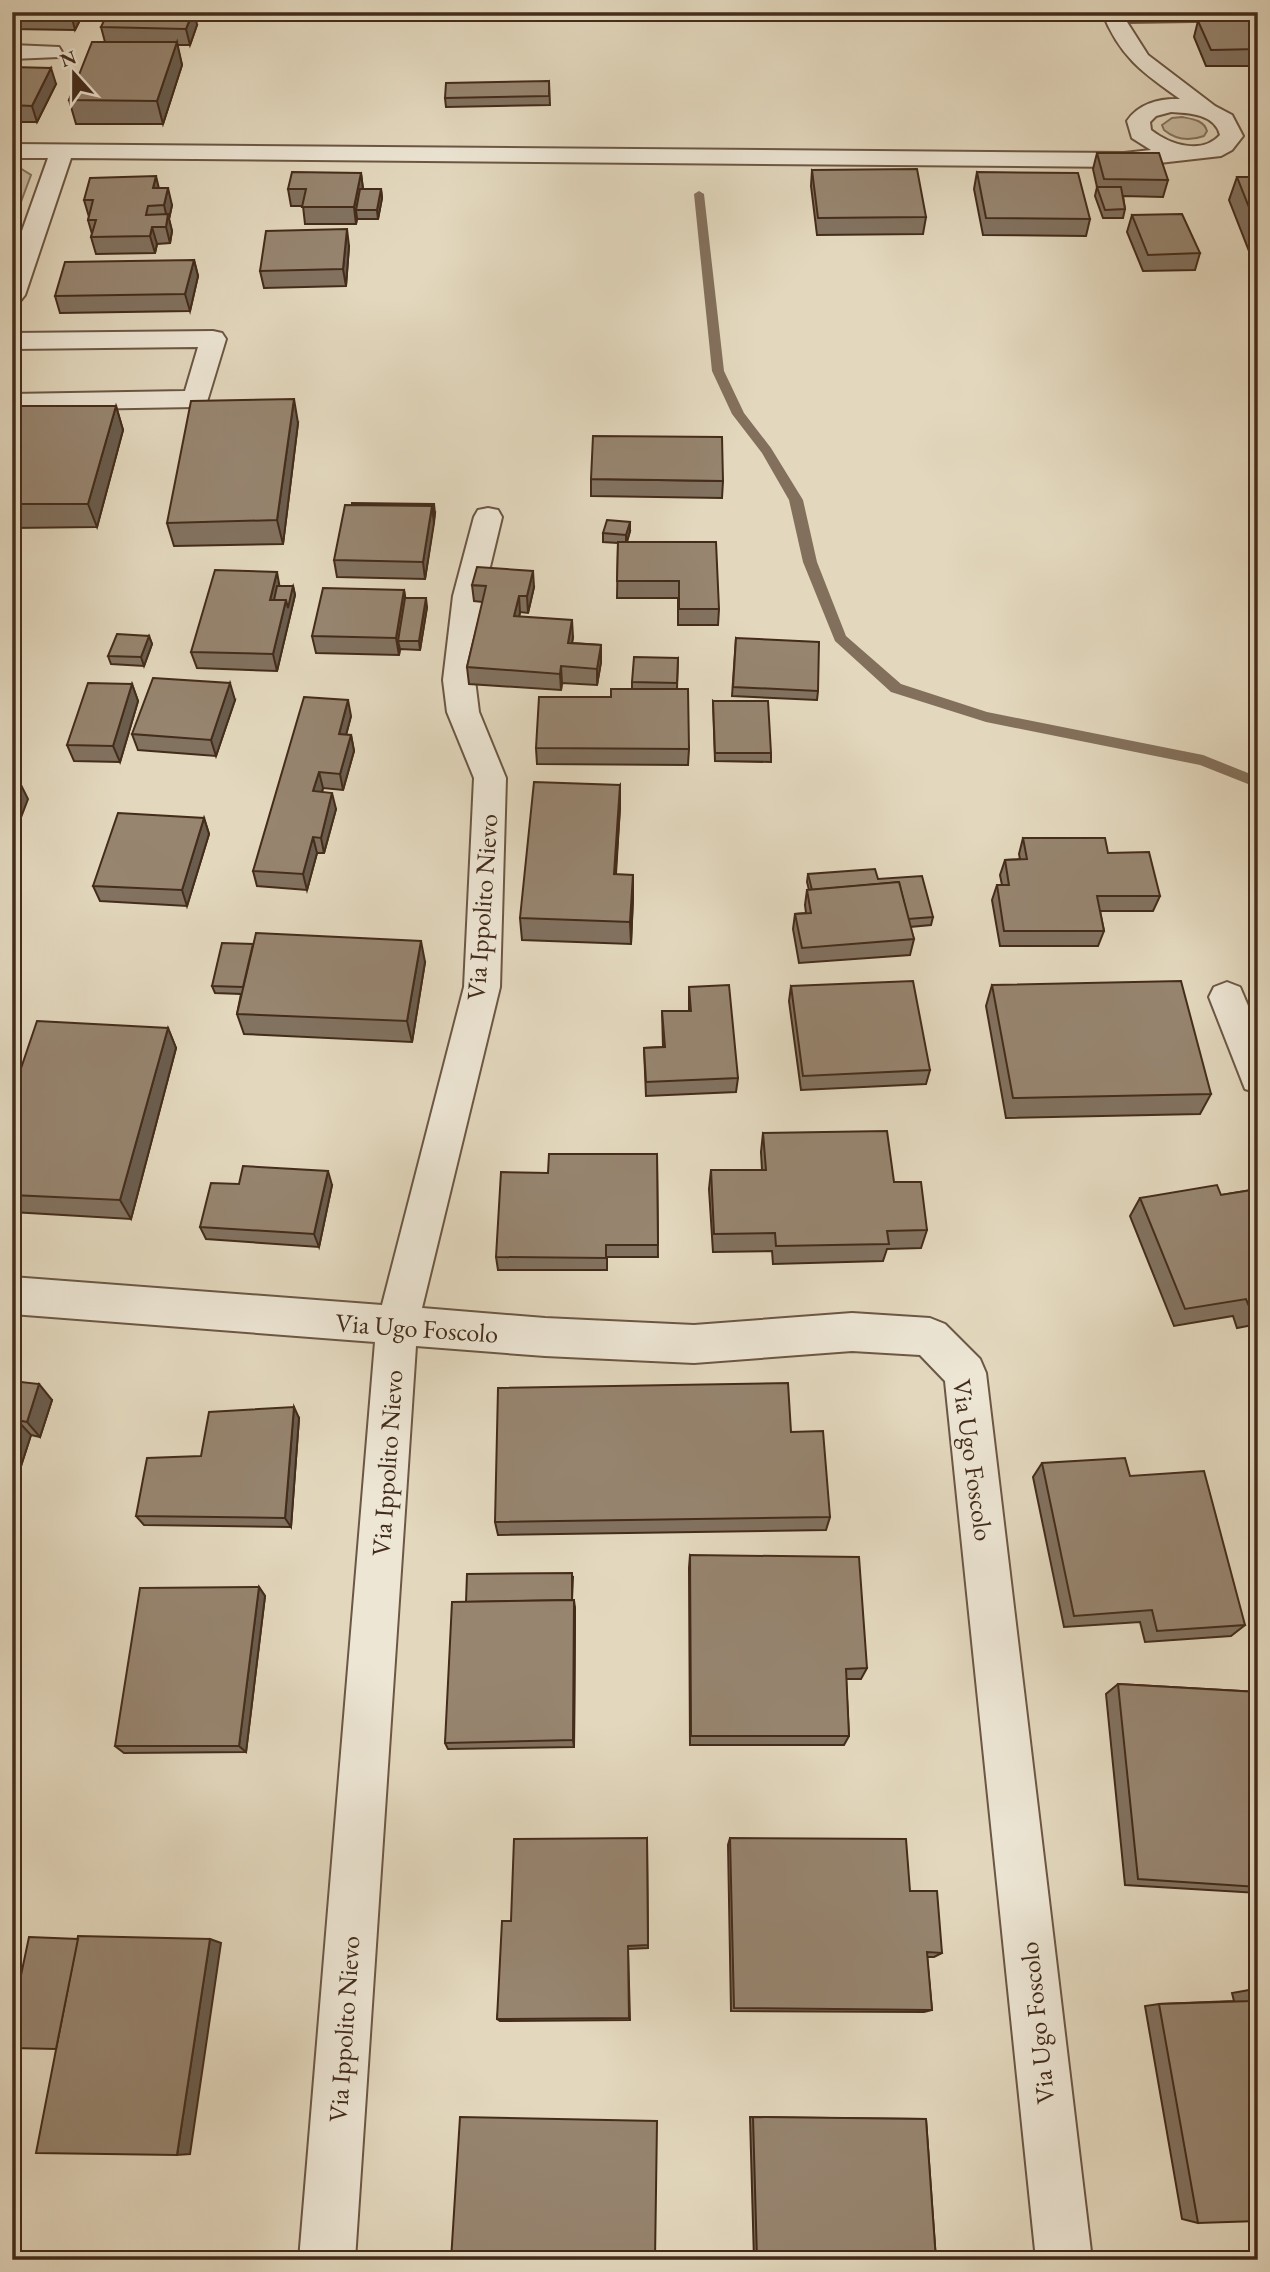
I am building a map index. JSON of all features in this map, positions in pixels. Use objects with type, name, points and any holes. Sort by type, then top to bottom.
[{"type":"street","points":[[12,151],[1124,160],[1221,147],[1232,136],[1227,123],[1136,58],[1113,14],[1258,14]]},
{"type":"street","points":[[12,52],[51,52]]},
{"type":"street","points":[[1061,159],[1091,155],[1113,147],[1139,121],[1148,111],[1170,106],[1214,114],[1249,141],[1201,151],[1155,144],[1140,133],[1139,121],[1151,93],[1147,66]]},
{"type":"street","points":[[12,295],[62,152]]},
{"type":"street","points":[[12,341],[214,339],[196,399],[12,402]]},
{"type":"street","name":"Via Ippolito Nievo","points":[[327,2260],[397,1326],[482,988],[490,778],[463,712],[459,680],[468,596],[488,517]]},
{"type":"street","points":[[1227,997],[1258,1078]]},
{"type":"street","name":"Via Ugo Foscolo","points":[[12,1295],[397,1326],[694,1344],[852,1332],[930,1337],[965,1373],[1064,2260]]},
{"type":"shaded area","points":[[1182,117],[1203,124],[1207,131],[1204,136],[1183,139],[1164,130],[1162,125],[1172,118]]},
{"type":"shaded area","points":[[12,163],[31,175],[12,226]]},
{"type":"building","points":[[12,12],[72,12],[71,14]]},
{"type":"building","points":[[108,12],[193,12],[186,29],[101,27]]},
{"type":"building","points":[[1243,16],[1258,16],[1258,49],[1211,50],[1198,21],[1246,21]]},
{"type":"building","points":[[92,42],[177,42],[157,101],[69,100]]},
{"type":"building","points":[[12,67],[51,68],[32,106],[12,105]]},
{"type":"building","points":[[549,81],[549,96],[445,98],[446,83]]},
{"type":"building","points":[[1097,153],[1159,153],[1168,180],[1104,179]]},
{"type":"building","points":[[917,169],[926,217],[818,218],[812,170]]},
{"type":"building","points":[[292,172],[361,173],[354,207],[302,207],[306,189],[288,189]]},
{"type":"building","points":[[977,172],[1078,173],[1090,219],[986,218]]},
{"type":"building","points":[[156,176],[153,188],[168,188],[164,205],[148,206],[146,215],[168,214],[166,227],[152,227],[150,236],[91,237],[96,220],[88,220],[93,200],[84,200],[90,178]]},
{"type":"building","points":[[1237,177],[1258,177],[1258,230]]},
{"type":"building","points":[[1097,187],[1121,187],[1125,209],[1105,210]]},
{"type":"building","points":[[360,189],[381,189],[377,210],[356,210]]},
{"type":"building","points":[[1182,214],[1200,253],[1148,255],[1132,215]]},
{"type":"building","points":[[347,229],[343,269],[260,271],[266,231]]},
{"type":"building","points":[[194,260],[185,294],[55,296],[65,262]]},
{"type":"building","points":[[294,399],[277,520],[167,523],[191,401]]},
{"type":"building","points":[[21,406],[116,406],[88,504],[12,504],[12,432]]},
{"type":"building","points":[[593,436],[722,437],[723,481],[591,479]]},
{"type":"building","points":[[352,503],[434,504],[433,514],[432,506]]},
{"type":"building","points":[[345,505],[432,506],[423,562],[334,560]]},
{"type":"building","points":[[607,520],[630,522],[626,535],[603,533]]},
{"type":"building","points":[[618,542],[716,542],[719,609],[679,609],[679,581],[617,581]]},
{"type":"building","points":[[477,567],[533,571],[527,596],[519,596],[514,616],[572,620],[568,643],[601,645],[597,669],[561,666],[560,674],[467,667],[486,586],[472,585]]},
{"type":"building","points":[[215,570],[277,572],[270,600],[286,600],[273,654],[191,652]]},
{"type":"building","points":[[277,586],[293,586],[288,608],[286,600],[274,600]]},
{"type":"building","points":[[323,588],[404,590],[396,638],[312,636]]},
{"type":"building","points":[[405,598],[426,598],[419,641],[398,641]]},
{"type":"building","points":[[117,634],[149,636],[141,657],[108,656]]},
{"type":"building","points":[[736,638],[819,642],[818,691],[733,687]]},
{"type":"building","points":[[634,657],[678,658],[677,683],[632,682]]},
{"type":"building","points":[[153,678],[230,683],[211,740],[132,734]]},
{"type":"building","points":[[88,683],[132,684],[113,746],[67,745]]},
{"type":"building","points":[[611,689],[688,689],[689,749],[536,748],[539,697],[611,697]]},
{"type":"building","points":[[304,697],[348,700],[339,734],[351,735],[340,774],[319,772],[313,791],[332,793],[321,838],[313,837],[303,874],[253,871]]},
{"type":"building","points":[[713,701],[768,701],[771,753],[715,753]]},
{"type":"building","points":[[12,776],[17,777],[12,789]]},
{"type":"building","points":[[534,782],[620,785],[614,874],[633,875],[630,922],[520,918]]},
{"type":"building","points":[[118,813],[204,818],[182,890],[93,886]]},
{"type":"building","points":[[1023,838],[1105,838],[1108,853],[1149,852],[1160,896],[1097,896],[1104,931],[1004,931],[997,885],[1009,885],[1005,860],[1027,859]]},
{"type":"building","points":[[875,869],[878,879],[922,876],[933,917],[908,919],[899,882],[812,890],[808,874]]},
{"type":"building","points":[[899,882],[914,939],[802,948],[795,914],[811,913],[807,890]]},
{"type":"building","points":[[256,933],[421,941],[407,1021],[237,1014]]},
{"type":"building","points":[[222,943],[253,944],[243,987],[212,986]]},
{"type":"building","points":[[913,981],[930,1070],[803,1076],[791,986]]},
{"type":"building","points":[[1181,981],[1211,1094],[1013,1098],[992,985]]},
{"type":"building","points":[[729,985],[738,1078],[646,1082],[644,1048],[665,1047],[662,1011],[691,1011],[689,987]]},
{"type":"building","points":[[37,1021],[168,1028],[120,1200],[12,1195],[12,1095]]},
{"type":"building","points":[[887,1131],[894,1182],[921,1182],[927,1230],[887,1231],[889,1244],[776,1246],[775,1233],[714,1234],[711,1170],[766,1170],[763,1133]]},
{"type":"building","points":[[549,1154],[657,1154],[658,1245],[606,1245],[606,1258],[496,1257],[501,1172],[548,1173]]},
{"type":"building","points":[[243,1166],[328,1171],[314,1234],[200,1227],[211,1183],[239,1184]]},
{"type":"building","points":[[1217,1185],[1221,1195],[1258,1189],[1258,1310],[1251,1311],[1246,1299],[1185,1309],[1140,1198]]},
{"type":"building","points":[[12,1381],[39,1384],[27,1422],[17,1420],[12,1435]]},
{"type":"building","points":[[788,1383],[791,1432],[823,1431],[830,1517],[495,1522],[498,1388]]},
{"type":"building","points":[[294,1407],[285,1518],[136,1516],[147,1458],[201,1456],[209,1412]]},
{"type":"building","points":[[1125,1458],[1130,1476],[1204,1471],[1245,1625],[1157,1631],[1152,1610],[1074,1616],[1042,1463]]},
{"type":"building","points":[[690,1555],[859,1557],[867,1668],[846,1669],[849,1736],[691,1736]]},
{"type":"building","points":[[572,1573],[572,1600],[466,1602],[467,1574]]},
{"type":"building","points":[[259,1587],[239,1746],[115,1746],[140,1588]]},
{"type":"building","points":[[574,1600],[573,1740],[445,1743],[452,1602]]},
{"type":"building","points":[[1118,1684],[1258,1692],[1258,1887],[1138,1879]]},
{"type":"building","points":[[647,1838],[648,1945],[628,1946],[629,2018],[497,2019],[502,1921],[511,1921],[514,1839]]},
{"type":"building","points":[[730,1838],[906,1839],[910,1891],[937,1891],[942,1953],[927,1952],[932,2010],[734,2008]]},
{"type":"building","points":[[78,1936],[210,1939],[177,2155],[36,2153]]},
{"type":"building","points":[[29,1937],[78,1939],[56,2049],[12,2048],[12,2018]]},
{"type":"building","points":[[1249,1990],[1258,1990],[1258,2221],[1198,2223],[1159,2004],[1251,2001]]},
{"type":"building","points":[[460,2117],[657,2121],[655,2260],[451,2260]]},
{"type":"building","points":[[753,2117],[926,2119],[936,2260],[757,2260]]},
{"type":"waterway","points":[[699,194],[718,371],[738,414],[767,451],[796,500],[810,562],[840,638],[896,688],[986,717],[1203,760],[1258,783]]}]
